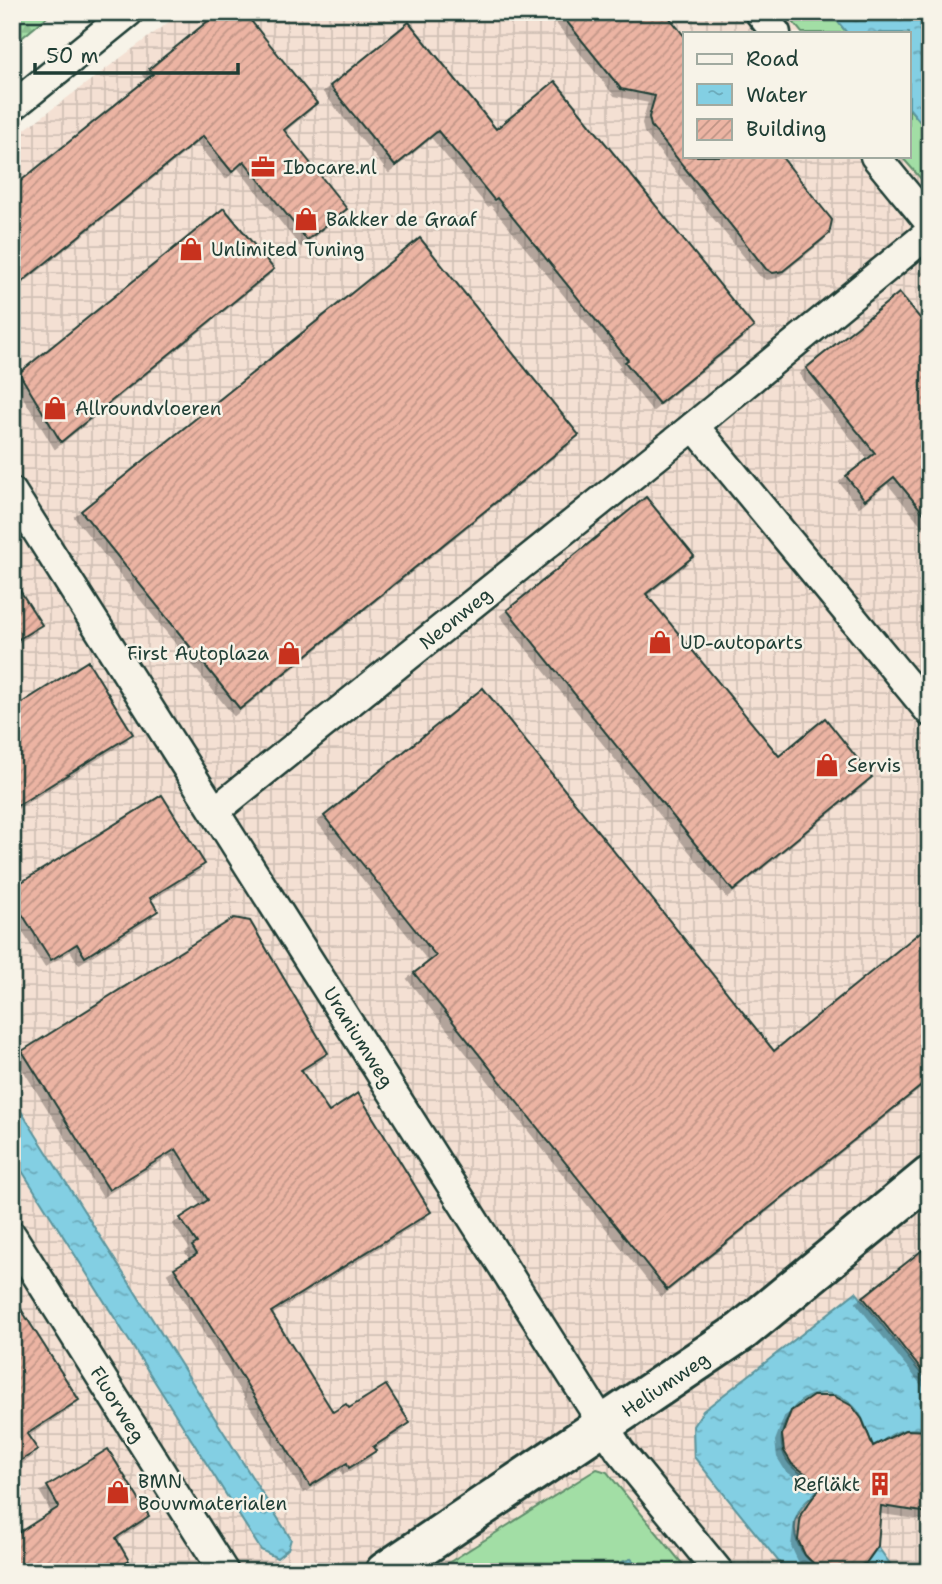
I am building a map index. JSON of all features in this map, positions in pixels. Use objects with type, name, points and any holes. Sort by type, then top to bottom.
[{"type":"street","points":[[12,107],[130,12]]},
{"type":"street","points":[[760,12],[775,32]]},
{"type":"street","points":[[877,158],[930,223]]},
{"type":"street","name":"Neonweg","points":[[215,811],[694,426],[930,232]]},
{"type":"street","points":[[694,426],[930,712]]},
{"type":"street","name":"Uraniumweg","points":[[12,492],[620,1451],[719,1572]]},
{"type":"street","name":"Heliumweg","points":[[385,1572],[742,1331],[930,1176]]},
{"type":"street","name":"Fluorweg","points":[[12,1236],[224,1572]]},
{"type":"shaded area","points":[[182,12],[930,12],[930,1572],[12,1572],[12,139]]},
{"type":"green space","points":[[12,12],[53,12],[12,46]]},
{"type":"green space","points":[[785,12],[830,12],[846,32],[801,32]]},
{"type":"green space","points":[[911,110],[930,134],[930,189],[903,158],[911,158]]},
{"type":"green space","points":[[597,1469],[607,1472],[689,1572],[643,1572],[631,1559],[594,1572],[434,1572]]},
{"type":"water","points":[[830,12],[930,12],[930,134],[911,110],[911,32],[846,32]]},
{"type":"water","points":[[12,1097],[291,1539],[288,1549],[277,1558],[261,1550],[12,1155]]},
{"type":"water","points":[[856,1292],[930,1385],[930,1431],[913,1429],[898,1432],[885,1439],[874,1452],[863,1420],[851,1404],[830,1394],[811,1396],[795,1407],[785,1424],[782,1443],[787,1460],[803,1474],[830,1480],[805,1503],[795,1523],[795,1533],[802,1552],[817,1567],[827,1572],[787,1572],[694,1457],[693,1426],[703,1411]]},
{"type":"water","points":[[878,1547],[896,1572],[849,1572],[867,1562]]},
{"type":"water","points":[[631,1559],[643,1572],[594,1572]]},
{"type":"building","points":[[219,12],[244,12],[317,103],[284,130],[347,209],[307,240],[244,161],[232,172],[203,136],[12,290],[12,188],[153,74],[149,69]]},
{"type":"building","points":[[559,12],[665,12],[683,34],[683,158],[783,158],[832,220],[829,234],[783,271],[773,273],[766,269],[651,126],[649,117],[655,96],[621,89]]},
{"type":"building","points":[[409,22],[496,129],[555,81],[754,327],[659,404],[625,362],[628,360],[497,198],[494,200],[438,131],[395,166],[330,86]]},
{"type":"building","points":[[224,208],[274,269],[61,442],[19,373]]},
{"type":"building","points":[[420,238],[579,435],[240,709],[81,511]]},
{"type":"building","points":[[899,293],[930,330],[930,521],[894,477],[865,500],[846,476],[875,453],[806,368]]},
{"type":"building","points":[[646,497],[694,556],[646,594],[779,756],[825,718],[872,777],[733,891],[507,610]]},
{"type":"building","points":[[12,578],[42,625],[12,643]]},
{"type":"building","points":[[88,661],[133,734],[12,809],[12,709]]},
{"type":"building","points":[[483,688],[774,1051],[930,924],[930,1079],[667,1290],[414,973],[436,956],[324,816]]},
{"type":"building","points":[[162,795],[205,864],[150,898],[158,911],[85,957],[77,944],[51,960],[12,898],[12,888]]},
{"type":"building","points":[[234,918],[250,921],[328,1053],[301,1070],[329,1112],[358,1093],[431,1212],[271,1312],[333,1412],[346,1404],[349,1408],[386,1385],[410,1423],[373,1447],[376,1451],[349,1468],[347,1463],[310,1486],[174,1268],[197,1254],[192,1246],[197,1243],[180,1218],[208,1200],[176,1149],[109,1190],[22,1051]]},
{"type":"building","points":[[930,1244],[930,1381],[863,1297]]},
{"type":"building","points":[[12,1295],[79,1400],[27,1434],[38,1450],[12,1466]]},
{"type":"building","name":"Refläkt","points":[[813,1396],[834,1396],[852,1406],[862,1419],[873,1446],[905,1430],[930,1431],[930,1513],[881,1506],[878,1546],[866,1563],[847,1572],[816,1566],[805,1555],[798,1540],[801,1514],[822,1485],[792,1464],[784,1451],[782,1435],[791,1411]]},
{"type":"building","points":[[108,1449],[149,1516],[116,1538],[129,1561],[112,1572],[12,1572],[12,1537],[59,1507],[47,1486]]},
{"type":"place","name":"Ibocare.nl","points":[[263,167]]},
{"type":"place","name":"Bakker de Graaf","points":[[306,219]]},
{"type":"place","name":"Unlimited Tuning","points":[[191,249]]},
{"type":"place","name":"Allroundvloeren","points":[[55,408]]},
{"type":"place","name":"UD-autoparts","points":[[660,642]]},
{"type":"place","name":"First Autoplaza","points":[[289,653]]},
{"type":"place","name":"Servis","points":[[827,765]]},
{"type":"place","name":"Refläkt","points":[[880,1484]]},
{"type":"place","name":"BMN Bouwmaterialen","points":[[118,1492]]}]
